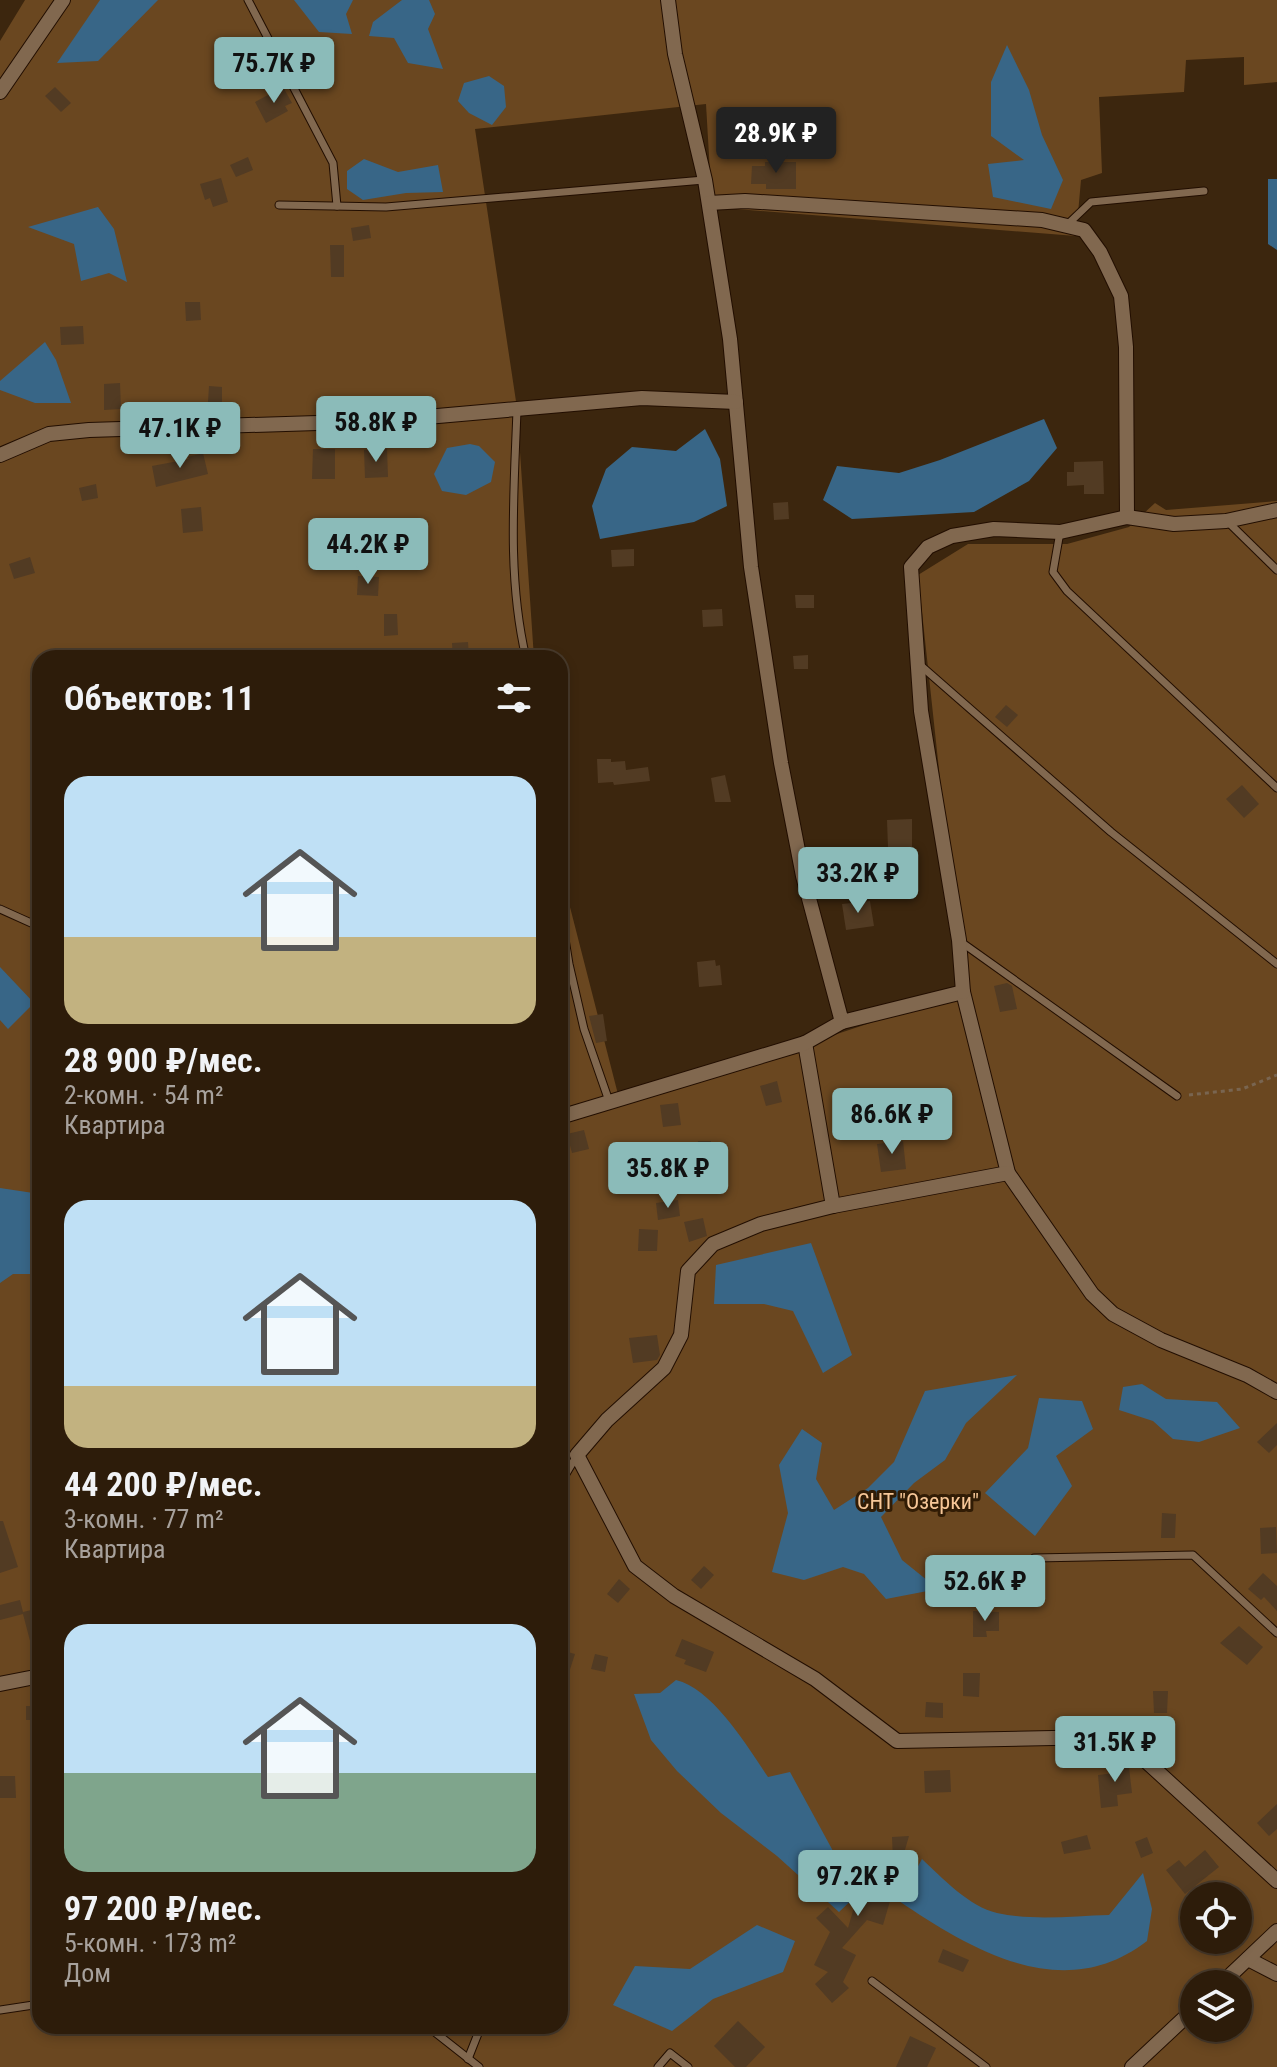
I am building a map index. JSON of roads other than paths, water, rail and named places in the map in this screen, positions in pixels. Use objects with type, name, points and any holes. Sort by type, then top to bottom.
[{"type":"street","points":[[0,92],[63,0]]},
{"type":"street","points":[[668,0],[675,54],[705,180],[730,339],[751,567],[781,763],[803,876],[842,1022]]},
{"type":"street","points":[[709,203],[745,201],[922,211],[1042,220],[1084,230],[1100,252],[1121,296],[1126,347],[1127,517]]},
{"type":"street","points":[[0,455],[49,434],[89,430],[381,421],[642,398],[736,402]]},
{"type":"street","points":[[1277,510],[1226,521],[1174,524],[1127,517],[1060,532],[994,529],[952,536],[928,547],[911,567],[921,711],[959,940],[963,992],[1008,1173],[1092,1294],[1113,1314],[1161,1340],[1247,1375],[1277,1392]]},
{"type":"street","points":[[568,1114],[805,1043],[842,1022],[963,992]]},
{"type":"street","points":[[805,1043],[833,1206]]},
{"type":"street","points":[[1008,1173],[833,1206],[761,1224],[713,1244],[688,1271],[681,1335],[664,1368],[607,1420],[577,1455],[635,1566],[674,1596],[815,1679],[897,1741],[1102,1737],[1124,1741],[1277,1881]]},
{"type":"street","points":[[0,1684],[32,1678]]},
{"type":"street","points":[[1236,1970],[1277,1931]]},
{"type":"street","points":[[1248,1959],[1277,1974]]},
{"type":"street","points":[[1132,2067],[1180,2022]]},
{"type":"lane","points":[[248,0],[333,163],[337,206]]},
{"type":"lane","points":[[279,205],[386,207],[705,180]]},
{"type":"lane","points":[[1067,226],[1091,202],[1204,191]]},
{"type":"lane","points":[[517,408],[513,546],[524,650]]},
{"type":"lane","points":[[1226,521],[1277,570]]},
{"type":"lane","points":[[1060,532],[1053,572],[1067,591],[1277,788]]},
{"type":"lane","points":[[918,663],[1111,832],[1277,964]]},
{"type":"lane","points":[[0,909],[32,923]]},
{"type":"lane","points":[[959,940],[1177,1096]]},
{"type":"lane","points":[[568,958],[584,1029],[609,1101]]},
{"type":"lane","points":[[568,1470],[577,1455]]},
{"type":"lane","points":[[1034,1558],[1193,1555],[1277,1633]]},
{"type":"lane","points":[[872,1981],[986,2067]]},
{"type":"lane","points":[[0,2010],[32,2005]]},
{"type":"lane","points":[[437,2034],[479,2067]]},
{"type":"lane","points":[[468,2059],[478,2034]]},
{"type":"lane","points":[[658,2067],[670,2053],[688,2067]]},
{"type":"water","points":[[100,0],[158,0],[98,61],[57,63]]},
{"type":"water","points":[[294,0],[353,0],[346,14],[352,34],[319,32]]},
{"type":"water","points":[[402,0],[429,0],[435,14],[428,29],[443,69],[408,63],[394,38],[369,36],[373,22]]},
{"type":"water","points":[[1007,45],[1029,90],[1042,135],[1063,180],[1051,209],[993,197],[988,164],[1024,160],[991,136],[991,82]]},
{"type":"water","points":[[489,76],[504,86],[506,107],[492,125],[469,113],[458,101],[464,83]]},
{"type":"water","points":[[364,159],[398,172],[438,165],[443,192],[406,193],[363,200],[347,189],[347,171]]},
{"type":"water","points":[[1268,179],[1277,179],[1277,250],[1268,244]]},
{"type":"water","points":[[98,207],[114,229],[127,282],[109,273],[81,281],[74,244],[28,227]]},
{"type":"water","points":[[45,342],[56,360],[71,403],[35,403],[0,390],[0,381]]},
{"type":"water","points":[[1044,419],[1057,448],[1029,481],[974,512],[852,519],[823,500],[837,466],[899,473]]},
{"type":"water","points":[[705,429],[720,459],[727,506],[694,522],[600,539],[592,506],[606,469],[632,447],[676,451]]},
{"type":"water","points":[[470,444],[479,446],[495,462],[491,482],[466,495],[442,491],[434,474],[447,448]]},
{"type":"water","points":[[0,967],[32,1001],[32,1005],[8,1029],[0,1020]]},
{"type":"water","points":[[0,1188],[32,1193],[32,1274],[13,1274],[0,1283]]},
{"type":"water","points":[[811,1243],[852,1355],[823,1373],[793,1311],[764,1304],[714,1304],[716,1265]]},
{"type":"water","points":[[1017,1375],[966,1423],[945,1460],[914,1483],[881,1517],[902,1560],[938,1589],[886,1599],[864,1574],[843,1567],[804,1580],[772,1572],[788,1513],[779,1465],[802,1429],[822,1443],[816,1479],[834,1510],[868,1488],[894,1462],[925,1391]]},
{"type":"water","points":[[1142,1384],[1166,1399],[1217,1402],[1240,1428],[1199,1442],[1173,1439],[1153,1421],[1119,1410],[1123,1387]]},
{"type":"water","points":[[1039,1398],[1082,1401],[1093,1429],[1056,1456],[1072,1486],[1035,1536],[985,1493],[1028,1448]]},
{"type":"water","points":[[676,1680],[690,1685],[716,1706],[768,1777],[790,1772],[833,1851],[861,1891],[839,1912],[777,1856],[721,1813],[677,1771],[651,1740],[634,1694],[660,1693]]},
{"type":"water","points":[[922,1859],[977,1905],[997,1913],[1025,1917],[1109,1915],[1143,1873],[1152,1909],[1147,1941],[1116,1960],[1084,1969],[1052,1970],[1020,1964],[988,1953],[899,1901]]},
{"type":"water","points":[[757,1925],[795,1941],[783,1972],[713,1999],[672,2031],[613,2005],[635,1966],[690,1969]]},
{"type":"park label","name":"СНТ \"Озерки\"","points":[[918,1501]]}]
